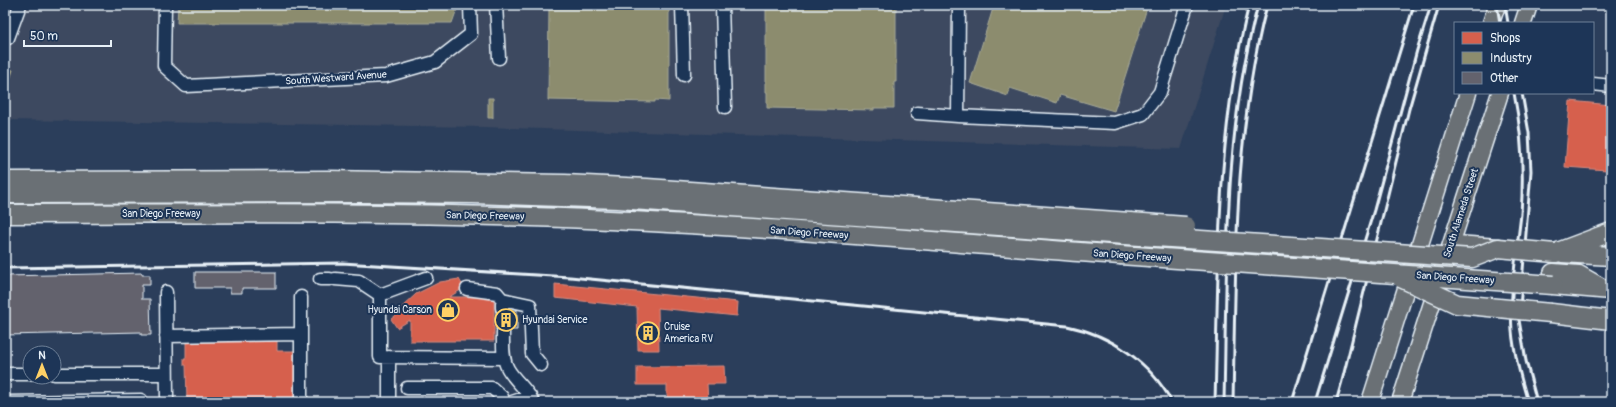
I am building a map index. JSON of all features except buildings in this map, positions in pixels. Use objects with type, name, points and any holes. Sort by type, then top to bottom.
[{"type":"highway","points":[[5,174],[62,180]]},
{"type":"highway","name":"San Diego Freeway","points":[[5,181],[328,180],[565,184],[654,189],[1124,238],[1389,273],[1553,279],[1608,290]]},
{"type":"highway","points":[[5,194],[473,194],[626,200],[1124,238],[1553,279]]},
{"type":"highway","points":[[5,202],[438,201],[633,207],[1472,258],[1498,248],[1611,256]]},
{"type":"highway","name":"San Diego Freeway","points":[[5,214],[371,214],[533,217],[719,226],[1124,238]]},
{"type":"highway","points":[[1555,252],[1611,232]]},
{"type":"highway","points":[[1389,273],[1457,304],[1611,320]]},
{"type":"main road","points":[[1491,22],[1496,5]]},
{"type":"main road","points":[[1523,22],[1529,5]]},
{"type":"main road","points":[[1370,402],[1468,94]]},
{"type":"main road","name":"South Alameda Street","points":[[1400,402],[1500,94]]},
{"type":"street","points":[[8,38],[20,5]]},
{"type":"street","name":"South Westward Avenue","points":[[165,5],[164,66],[186,86],[386,76],[435,62],[471,34],[470,5]]},
{"type":"street","points":[[496,5],[499,58]]},
{"type":"street","points":[[682,5],[684,75]]},
{"type":"street","points":[[722,5],[725,107]]},
{"type":"street","points":[[958,116],[959,5]]},
{"type":"street","points":[[917,114],[1115,123],[1143,114],[1160,92],[1187,5]]},
{"type":"street","points":[[1594,84],[1611,86]]},
{"type":"street","points":[[380,295],[426,278]]},
{"type":"street","points":[[328,279],[359,281],[380,295]]},
{"type":"street","points":[[467,289],[497,293],[502,303],[530,305],[532,354],[541,365]]},
{"type":"street","points":[[166,292],[167,401]]},
{"type":"street","points":[[380,295],[380,357],[504,358]]},
{"type":"street","points":[[301,297],[301,402]]},
{"type":"street","points":[[503,332],[504,358],[508,368],[531,399],[512,402]]},
{"type":"street","points":[[166,336],[301,334]]},
{"type":"street","points":[[389,357],[389,402]]},
{"type":"street","points":[[5,374],[22,374]]},
{"type":"street","points":[[62,374],[166,374]]},
{"type":"street","points":[[407,388],[492,388],[502,396],[503,402]]},
{"type":"street","points":[[10,402],[141,400]]},
{"type":"shaded area","points":[[5,5],[1226,5],[1181,149],[483,127],[5,120]]},
{"type":"tunnel","points":[[502,308],[503,332]]},
{"type":"railway","points":[[1215,402],[1219,252],[1224,153],[1238,54],[1249,5]]},
{"type":"railway","points":[[1224,402],[1227,252],[1233,152],[1238,103],[1258,5]]},
{"type":"railway","points":[[1233,402],[1236,252],[1242,153],[1256,54],[1267,5]]},
{"type":"railway","points":[[1292,402],[1414,5]]},
{"type":"railway","points":[[1315,402],[1374,210],[1417,50],[1431,5]]},
{"type":"railway","points":[[1336,402],[1409,109],[1439,5]]},
{"type":"railway","points":[[1497,5],[1500,22]]},
{"type":"railway","points":[[1505,5],[1508,22]]},
{"type":"railway","points":[[1514,94],[1521,138],[1522,183],[1521,214],[1512,287],[1511,317],[1516,358],[1528,402]]},
{"type":"railway","points":[[1522,94],[1529,133],[1531,171],[1519,320],[1526,361],[1537,402]]},
{"type":"railway","points":[[5,268],[342,263],[570,277],[1067,326],[1099,336],[1128,352],[1152,375],[1172,402]]},
{"type":"place","name":"Hyundai Carson","points":[[448,310]]},
{"type":"place","name":"Hyundai Service","points":[[506,320]]},
{"type":"place","name":"Cruise America RV","points":[[648,333]]}]
